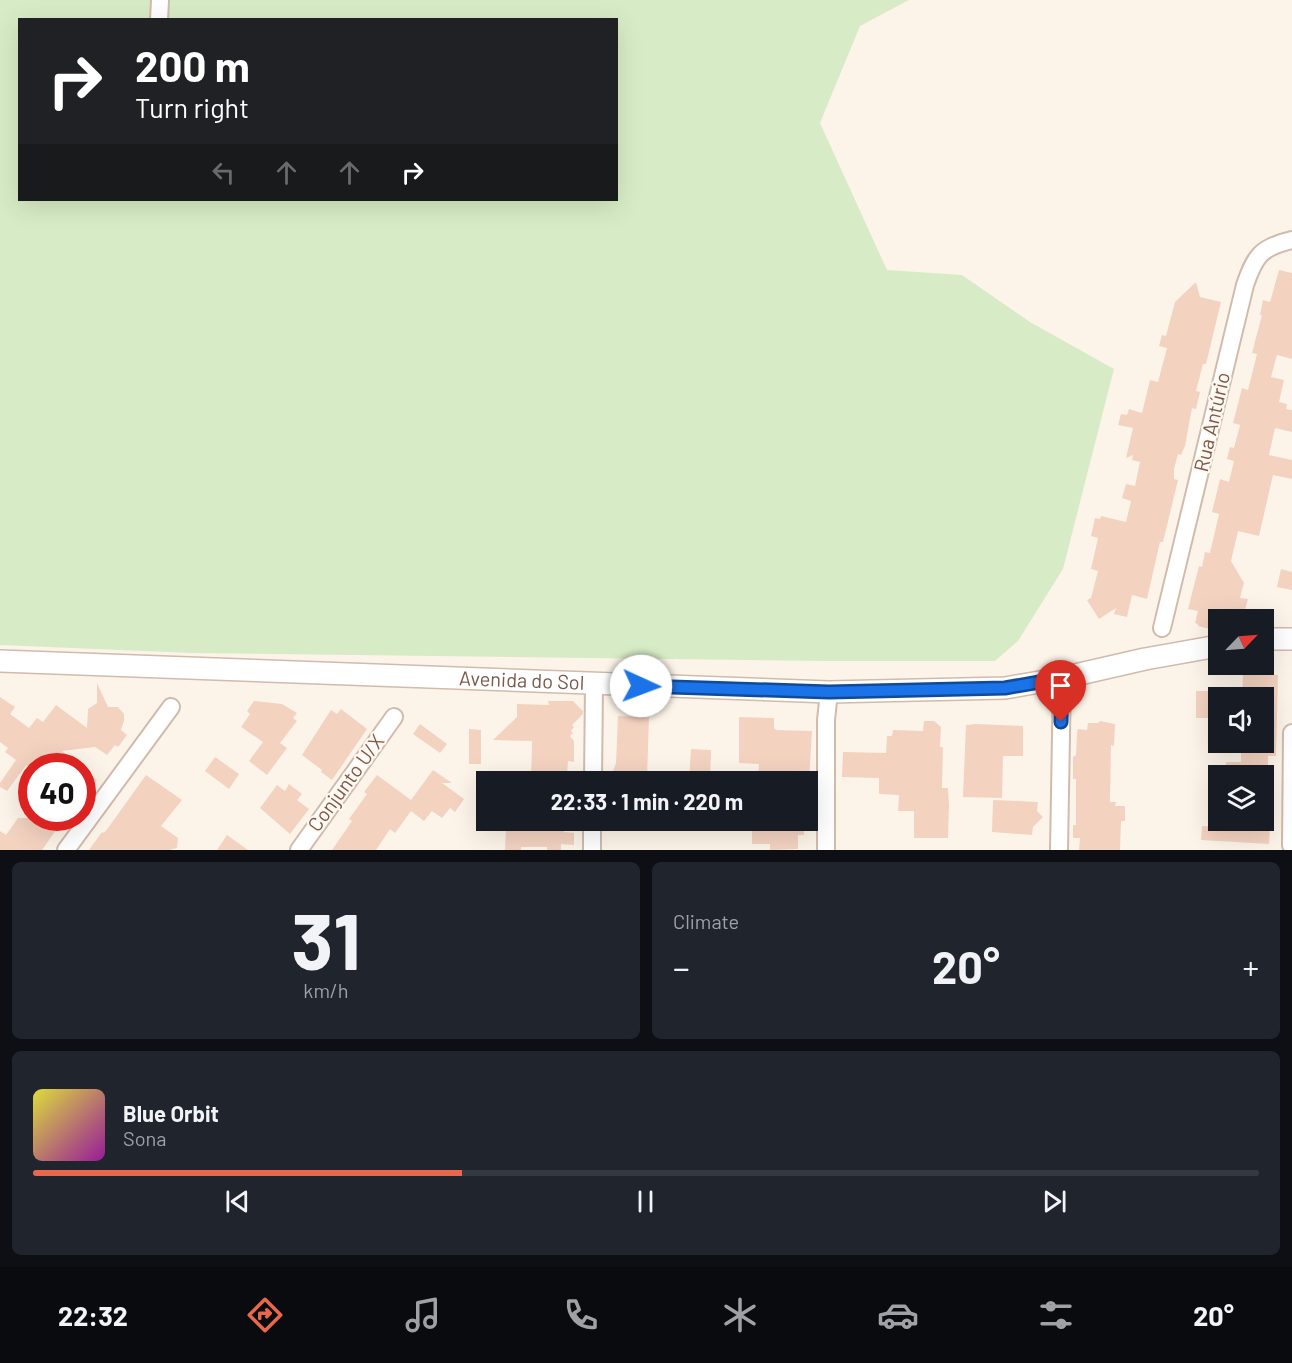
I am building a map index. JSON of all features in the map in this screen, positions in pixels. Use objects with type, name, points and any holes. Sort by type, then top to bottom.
[{"type":"street","points":[[159,18],[160,0]]},
{"type":"street","name":"Rua Antúrio","points":[[1162,628],[1245,285],[1257,256],[1266,248],[1292,240]]},
{"type":"street","points":[[1274,639],[1292,639]]},
{"type":"street","name":"Avenida do Sol","points":[[0,661],[829,692],[1005,688],[1208,648]]},
{"type":"street","points":[[1059,850],[1062,678]]},
{"type":"street","points":[[593,771],[594,684]]},
{"type":"street","points":[[826,850],[826,720],[829,692]]},
{"type":"street","points":[[66,850],[171,706]]},
{"type":"street","name":"Conjunto U/X","points":[[298,850],[394,717]]},
{"type":"street","points":[[1291,845],[1292,733]]},
{"type":"street","points":[[592,831],[592,850]]},
{"type":"green space","points":[[0,0],[909,0],[860,26],[820,123],[887,270],[962,275],[1030,322],[1114,369],[1063,569],[1018,641],[995,661],[191,653],[0,645]]},
{"type":"building","points":[[1279,270],[1292,273],[1292,359],[1277,355],[1271,377],[1284,380],[1279,402],[1287,404],[1286,409],[1292,410],[1292,432],[1275,428],[1269,455],[1292,460],[1292,479],[1273,475],[1259,536],[1238,531],[1231,561],[1244,583],[1240,598],[1248,599],[1245,609],[1208,609],[1208,628],[1195,623],[1198,611],[1188,609],[1199,566],[1202,567],[1205,552],[1210,553],[1219,514],[1212,512],[1220,479],[1229,482],[1234,461],[1227,459],[1230,447],[1234,448],[1240,425],[1233,423],[1242,388],[1248,390],[1257,354],[1252,353],[1262,315],[1260,315],[1263,300],[1270,302]]},
{"type":"building","points":[[1196,282],[1200,297],[1221,302],[1206,364],[1203,364],[1196,391],[1200,392],[1196,409],[1192,408],[1185,446],[1181,455],[1178,454],[1174,469],[1174,479],[1178,480],[1147,599],[1132,595],[1127,617],[1114,614],[1116,608],[1099,619],[1087,600],[1091,598],[1098,571],[1091,569],[1098,538],[1091,536],[1095,518],[1100,519],[1101,516],[1126,522],[1131,501],[1122,498],[1126,484],[1135,486],[1140,462],[1132,460],[1133,455],[1126,458],[1133,428],[1118,425],[1121,414],[1127,415],[1129,409],[1142,413],[1150,380],[1158,382],[1167,348],[1159,346],[1162,335],[1166,336],[1175,302]]},
{"type":"building","points":[[1281,569],[1292,572],[1292,590],[1277,587]]},
{"type":"building","points":[[1243,675],[1278,675],[1276,756],[1268,756],[1268,765],[1226,765],[1226,762],[1241,762],[1241,753],[1274,753],[1274,687],[1242,687]]},
{"type":"building","points":[[97,683],[108,707],[118,707],[124,714],[121,730],[127,735],[118,747],[115,745],[107,755],[95,747],[62,751],[65,753],[18,753],[18,776],[7,791],[0,787],[0,783],[16,760],[5,752],[8,748],[0,742],[0,697],[15,707],[10,714],[29,728],[37,718],[43,722],[56,705],[87,728],[88,709],[97,703]]},
{"type":"building","points":[[1196,691],[1208,691],[1208,718],[1196,718]]},
{"type":"building","points":[[254,701],[282,704],[297,713],[293,718],[297,721],[280,743],[287,748],[267,775],[249,761],[263,742],[241,727],[250,714],[247,711]]},
{"type":"building","points":[[548,701],[573,701],[583,711],[583,714],[572,725],[573,733],[570,736],[574,741],[574,762],[568,761],[567,771],[531,771],[532,741],[493,740],[517,717],[517,704],[549,705]]},
{"type":"building","points":[[341,709],[367,729],[332,780],[302,755],[331,710],[337,714]]},
{"type":"building","points":[[618,716],[649,717],[647,771],[613,771],[616,763]]},
{"type":"building","points":[[739,717],[774,718],[776,730],[812,731],[810,771],[758,771],[759,764],[739,763]]},
{"type":"building","points":[[924,721],[934,721],[941,727],[942,788],[948,788],[948,838],[914,838],[914,811],[898,811],[899,795],[879,794],[879,778],[842,777],[843,752],[886,753],[887,736],[892,736],[893,730],[923,731]]},
{"type":"building","points":[[1100,721],[1115,724],[1114,746],[1111,745],[1110,802],[1116,802],[1115,806],[1125,806],[1125,821],[1121,821],[1120,850],[1079,850],[1080,838],[1073,838],[1073,825],[1076,825],[1076,779],[1073,779],[1073,757],[1076,755],[1078,729],[1087,730],[1088,723]]},
{"type":"building","points":[[420,724],[447,744],[440,753],[413,734]]},
{"type":"building","points":[[966,725],[1023,726],[1023,756],[1003,756],[1002,798],[963,797]]},
{"type":"building","points":[[469,729],[481,730],[481,764],[469,764]]},
{"type":"building","points":[[691,749],[711,750],[710,771],[690,771]]},
{"type":"building","points":[[215,757],[239,774],[229,789],[205,771]]},
{"type":"building","points":[[433,770],[452,783],[442,783],[464,799],[455,812],[450,808],[442,818],[432,811],[424,821],[411,811],[395,833],[390,829],[376,850],[332,850],[352,821],[349,819],[367,794],[364,792],[377,775],[411,800]]},
{"type":"building","points":[[146,775],[182,800],[161,826],[178,838],[177,848],[169,850],[89,850],[102,832],[104,833],[108,828]]},
{"type":"building","points":[[289,784],[302,794],[297,800],[309,809],[290,834],[260,808],[277,785],[285,791]]},
{"type":"building","points":[[993,800],[1038,802],[1037,811],[1043,817],[1033,827],[1032,835],[992,832]]},
{"type":"building","points":[[18,818],[18,831],[55,831],[42,850],[0,850],[0,831],[6,835]]},
{"type":"building","points":[[1202,826],[1208,826],[1208,831],[1270,831],[1269,844],[1201,840]]},
{"type":"building","points":[[506,831],[574,833],[574,845],[561,844],[561,850],[547,850],[547,847],[521,847],[521,850],[505,850]]},
{"type":"building","points":[[752,831],[804,831],[804,835],[798,835],[798,849],[770,850],[770,844],[752,844]]},
{"type":"building","points":[[227,835],[248,850],[217,850]]},
{"type":"route","points":[[641,686],[829,692],[1005,688],[1062,678],[1061,722]]}]
